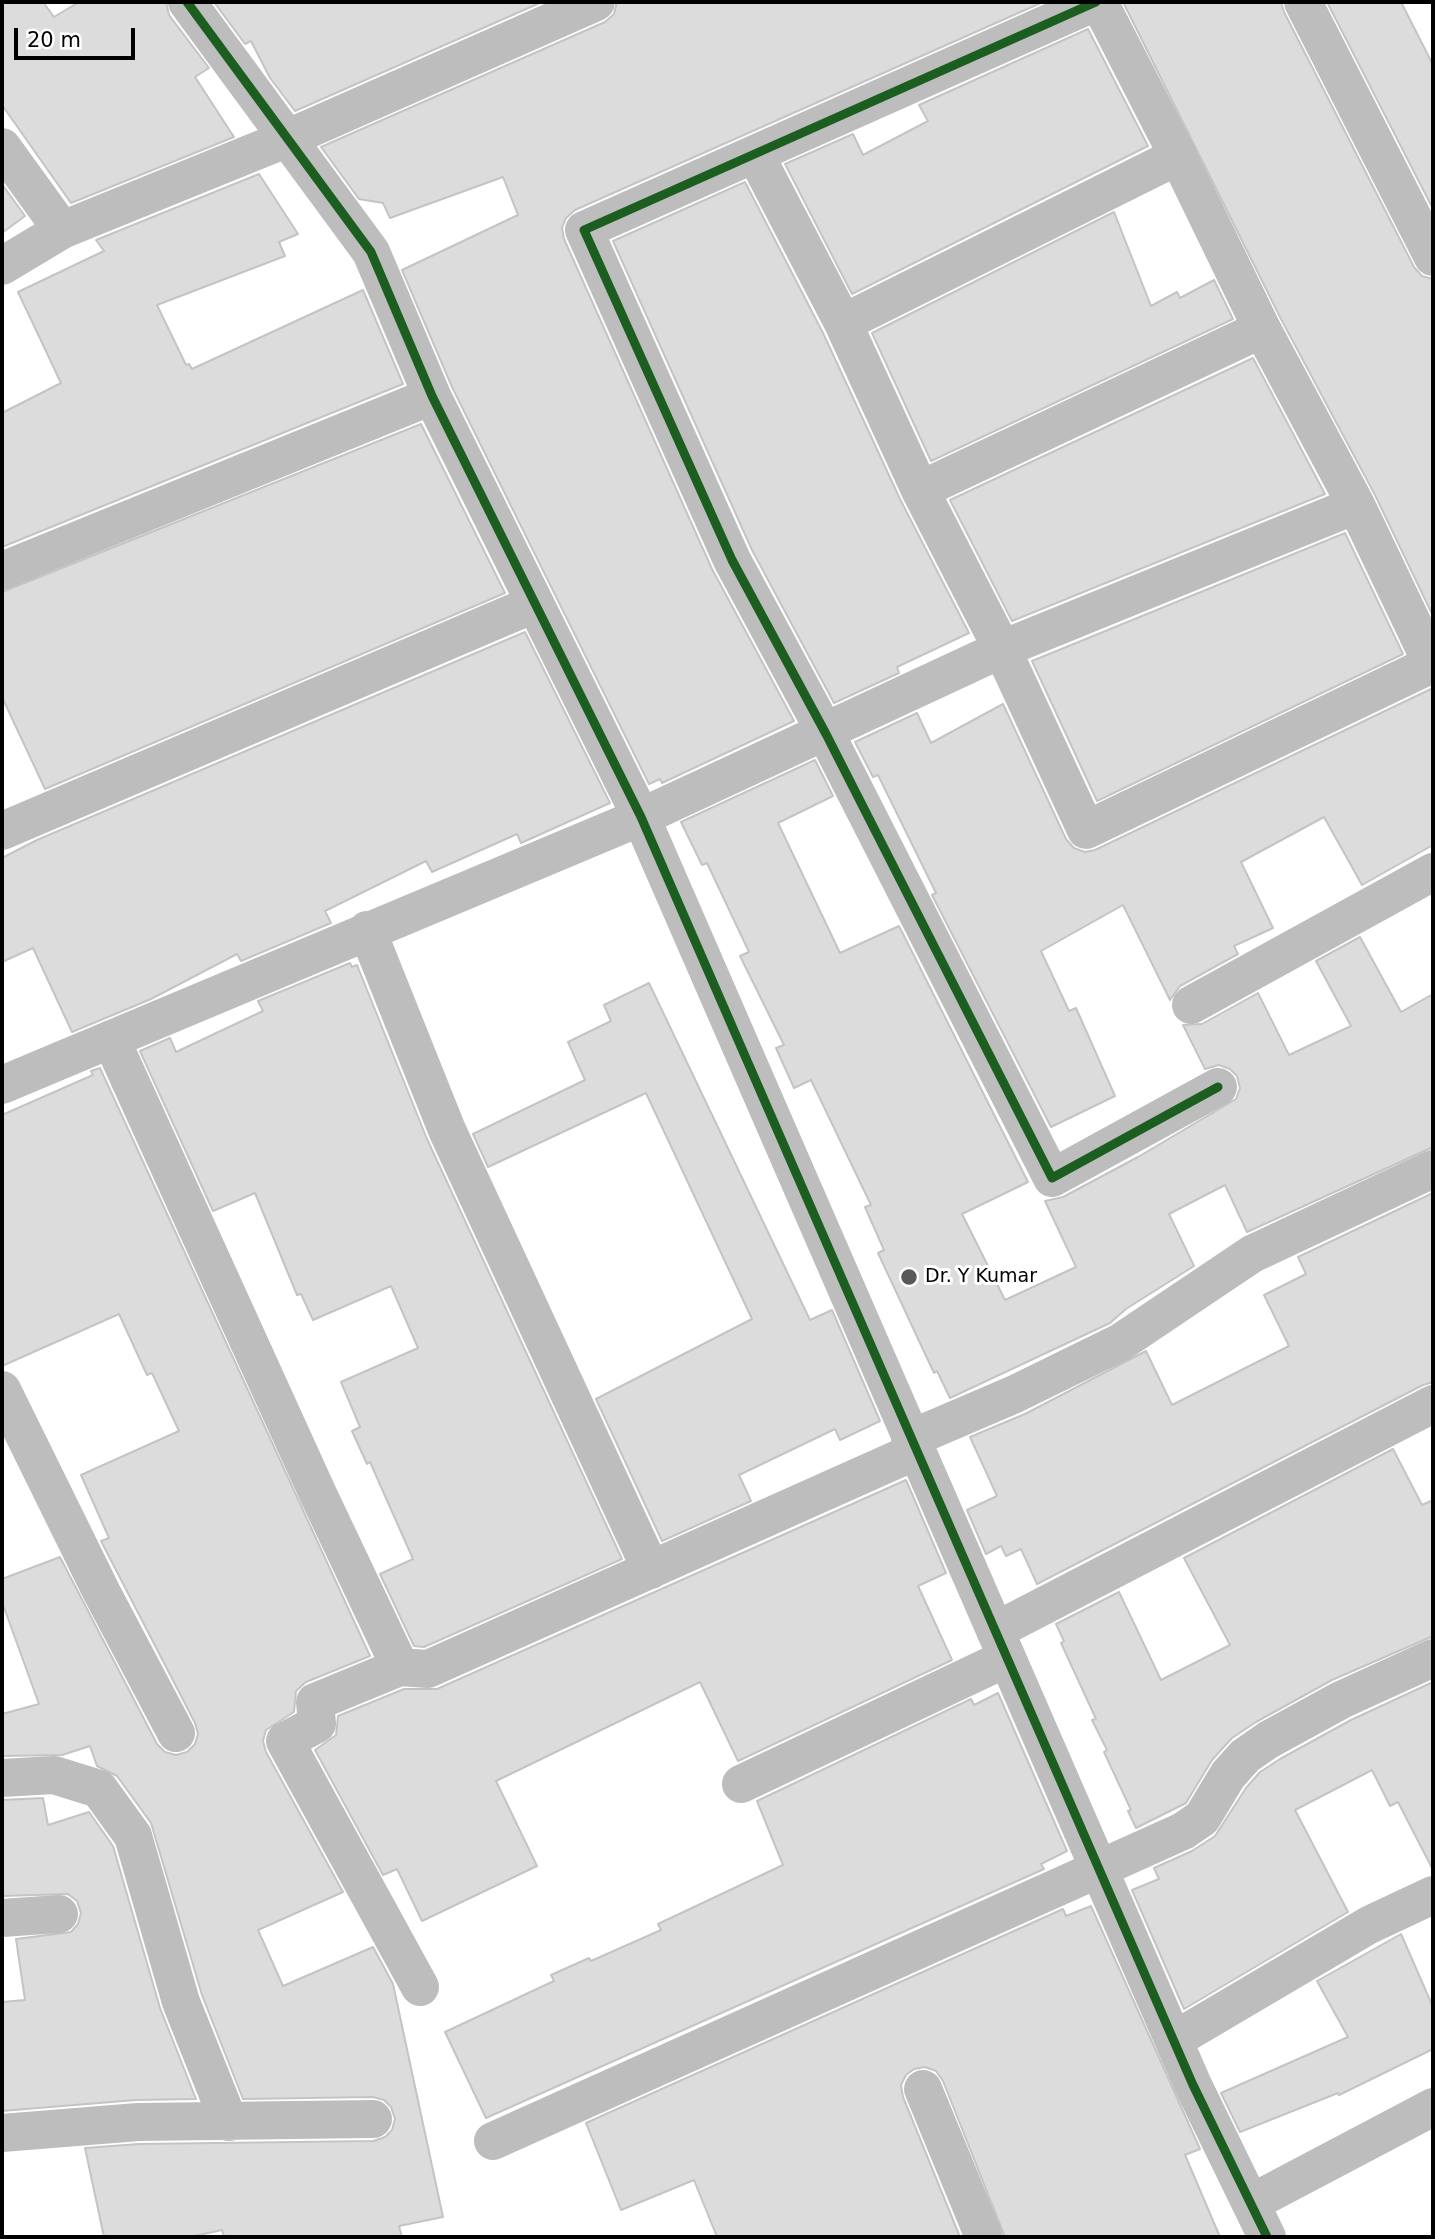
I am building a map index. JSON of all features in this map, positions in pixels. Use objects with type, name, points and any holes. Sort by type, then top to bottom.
[{"type":"street","points":[[187,2],[371,252],[432,396],[641,817],[1099,1870],[1174,2040],[1267,2237]]},
{"type":"street","points":[[2,266],[62,230],[286,139],[596,2]]},
{"type":"street","points":[[756,156],[843,323],[920,490],[1002,649],[1086,830],[1433,665],[1356,505],[1262,328],[1178,156],[1098,2],[584,230],[732,560],[826,734],[1052,1178],[1218,1087]]},
{"type":"street","points":[[1303,2],[1433,257]]},
{"type":"street","points":[[2,147],[62,230]]},
{"type":"street","points":[[843,323],[1178,156]]},
{"type":"street","points":[[920,490],[1262,328]]},
{"type":"street","points":[[2,571],[432,396]]},
{"type":"street","points":[[2,1085],[641,817],[826,734],[1002,649],[1356,505]]},
{"type":"street","points":[[2,831],[534,604]]},
{"type":"street","points":[[1191,1004],[1433,872]]},
{"type":"street","points":[[367,930],[447,1130],[651,1570]]},
{"type":"street","points":[[111,1039],[400,1667]]},
{"type":"street","points":[[420,1987],[285,1741],[317,1724],[315,1702],[400,1667],[428,1669],[651,1570],[1121,1342],[1252,1254],[1433,1169]]},
{"type":"street","points":[[2,1390],[176,1733]]},
{"type":"street","points":[[741,1784],[1001,1645],[1433,1404]]},
{"type":"street","points":[[493,2141],[1184,1831],[1202,1818],[1228,1774],[1245,1756],[1268,1740],[1341,1700],[1433,1658]]},
{"type":"street","points":[[2,1778],[54,1775],[99,1789],[133,1836],[181,2002],[229,2122]]},
{"type":"street","points":[[1174,2040],[1369,1925],[1433,1895]]},
{"type":"street","points":[[2,1917],[60,1914]]},
{"type":"street","points":[[923,2089],[984,2237]]},
{"type":"street","points":[[1251,2203],[1433,2107]]},
{"type":"street","points":[[2,2133],[138,2122],[373,2119]]},
{"type":"building","points":[[2,2],[43,2],[54,17],[79,2],[166,2],[169,15],[209,68],[195,77],[234,137],[71,203],[2,105]]},
{"type":"building","points":[[214,2],[542,2],[295,111],[270,78],[251,41],[245,44]]},
{"type":"building","points":[[617,2],[1043,2],[575,210],[566,218],[562,228],[564,239],[712,569],[794,721],[662,783],[660,779],[649,784],[452,387],[402,270],[518,215],[503,177],[390,218],[383,203],[359,199],[321,147],[605,22],[614,14]]},
{"type":"building","points":[[1123,2],[1281,2],[1414,267],[1422,276],[1433,279],[1433,616],[1375,495],[1281,319]]},
{"type":"building","points":[[1327,2],[1401,2],[1433,65],[1433,209]]},
{"type":"building","points":[[1088,29],[1148,146],[852,294],[785,164],[853,134],[863,155],[928,121],[919,105]]},
{"type":"building","points":[[259,174],[298,234],[279,242],[285,256],[157,305],[186,365],[189,364],[192,369],[363,290],[403,384],[2,547],[2,413],[61,383],[18,292],[104,251],[96,240]]},
{"type":"building","points":[[745,182],[823,333],[900,499],[969,633],[897,667],[899,673],[834,703],[752,550],[613,241]]},
{"type":"building","points":[[2,184],[25,216],[2,233]]},
{"type":"building","points":[[1114,212],[1151,306],[1177,292],[1180,298],[1214,280],[1233,319],[931,461],[872,333]]},
{"type":"building","points":[[1253,358],[1325,494],[1012,621],[950,500]]},
{"type":"building","points":[[421,424],[505,593],[45,789],[2,697],[2,592]]},
{"type":"building","points":[[1345,533],[1403,654],[1097,801],[1032,661]]},
{"type":"building","points":[[525,632],[610,803],[521,843],[517,834],[432,872],[426,861],[325,911],[331,923],[241,961],[237,954],[151,999],[72,1032],[33,948],[2,962],[2,858],[37,840]]},
{"type":"building","points":[[1433,688],[1433,845],[1362,885],[1324,817],[1241,862],[1273,928],[1234,946],[1238,954],[1180,986],[1170,1000],[1123,905],[1041,951],[1069,1011],[1076,1008],[1115,1096],[1051,1127],[932,895],[936,893],[878,775],[873,777],[855,742],[917,713],[931,743],[1003,704],[1066,839],[1074,848],[1085,852],[1095,850]]},
{"type":"building","points":[[815,760],[833,796],[778,823],[840,953],[899,926],[1028,1182],[962,1214],[1005,1300],[1076,1267],[1045,1201],[1063,1197],[1138,1157],[1236,1099],[1240,1088],[1237,1076],[1230,1069],[1219,1065],[1205,1069],[1183,1025],[1202,1024],[1258,993],[1289,1055],[1351,1026],[1316,961],[1360,937],[1401,1012],[1433,994],[1433,1147],[1247,1232],[1225,1185],[1169,1214],[1194,1266],[1126,1309],[1110,1323],[950,1398],[937,1371],[934,1373],[878,1253],[884,1250],[865,1207],[871,1205],[811,1080],[794,1088],[776,1048],[784,1045],[740,956],[749,952],[707,863],[702,865],[681,822]]},
{"type":"building","points":[[350,963],[352,967],[357,965],[427,1139],[622,1559],[424,1647],[414,1646],[380,1574],[413,1559],[370,1462],[367,1464],[352,1431],[360,1427],[341,1382],[418,1348],[391,1286],[313,1320],[301,1294],[297,1295],[255,1193],[213,1211],[140,1051],[170,1038],[176,1052],[263,1011],[258,1001]]},
{"type":"building","points":[[649,983],[810,1320],[832,1310],[880,1421],[840,1440],[835,1429],[739,1475],[751,1501],[662,1541],[596,1399],[752,1319],[646,1093],[488,1167],[473,1134],[585,1080],[568,1042],[611,1021],[604,1005]]},
{"type":"building","points":[[100,1068],[370,1656],[306,1682],[296,1691],[294,1712],[266,1730],[263,1741],[266,1752],[343,1892],[258,1930],[283,1986],[373,1947],[393,1984],[443,2217],[399,2226],[402,2237],[224,2237],[222,2230],[190,2237],[104,2237],[85,2148],[139,2144],[373,2141],[385,2137],[392,2130],[395,2119],[391,2107],[384,2100],[373,2097],[243,2099],[202,1995],[151,1823],[117,1776],[97,1766],[90,1746],[62,1755],[2,1756],[2,1714],[39,1704],[2,1602],[2,1579],[60,1557],[157,1744],[165,1752],[176,1755],[187,1752],[195,1744],[198,1734],[195,1723],[101,1541],[109,1538],[81,1475],[179,1431],[152,1373],[147,1375],[119,1314],[2,1366],[2,1115],[93,1075],[91,1071]]},
{"type":"building","points":[[1433,1193],[1433,1382],[1037,1584],[1021,1549],[1006,1556],[1001,1546],[986,1554],[967,1510],[997,1496],[970,1437],[1025,1414],[1146,1351],[1172,1405],[1289,1346],[1264,1295],[1306,1274],[1298,1257]]},
{"type":"building","points":[[1393,1449],[1422,1505],[1433,1500],[1433,1636],[1332,1680],[1256,1722],[1232,1738],[1212,1760],[1186,1803],[1136,1828],[1128,1811],[1131,1810],[1104,1752],[1107,1750],[1092,1720],[1096,1719],[1061,1643],[1064,1641],[1056,1624],[1119,1592],[1161,1680],[1230,1645],[1184,1558]]},
{"type":"building","points":[[906,1480],[946,1573],[918,1586],[952,1660],[738,1761],[700,1682],[496,1781],[537,1866],[422,1921],[397,1869],[383,1875],[315,1750],[336,1735],[338,1716],[404,1689],[437,1689]]},
{"type":"building","points":[[1433,1682],[1433,1870],[1398,1802],[1390,1806],[1372,1770],[1295,1810],[1348,1912],[1184,2009],[1132,1890],[1159,1879],[1154,1868],[1192,1851],[1215,1836],[1246,1788],[1260,1772],[1351,1720]]},
{"type":"building","points":[[998,1693],[1067,1851],[1041,1864],[1044,1869],[486,2118],[445,2032],[554,1981],[551,1975],[589,1958],[591,1961],[661,1930],[658,1924],[783,1865],[757,1801],[971,1699],[974,1705]]},
{"type":"building","points":[[43,1798],[48,1825],[89,1812],[113,1846],[160,2008],[196,2099],[136,2100],[2,2111],[2,2002],[25,2000],[16,1939],[71,1932],[78,1924],[81,1913],[77,1901],[68,1894],[2,1896],[2,1800]]},
{"type":"building","points":[[1091,1906],[1200,2149],[1185,2155],[1220,2237],[1005,2237],[943,2081],[936,2071],[925,2067],[914,2069],[906,2075],[901,2085],[903,2097],[960,2237],[717,2237],[694,2180],[621,2210],[586,2123],[1063,1909],[1066,1916]]},
{"type":"building","points":[[1401,1934],[1433,2007],[1433,2049],[1339,2095],[1338,2093],[1240,2132],[1221,2093],[1348,2037],[1317,1981]]},
{"type":"cycle path","points":[[187,2],[371,252],[432,396],[641,817],[1193,2085],[1267,2237]]},
{"type":"cycle path","points":[[1096,2],[584,230],[732,560],[826,734],[1052,1178],[1218,1087]]},
{"type":"place","name":"Dr. Y Kumar","points":[[909,1277]]}]
